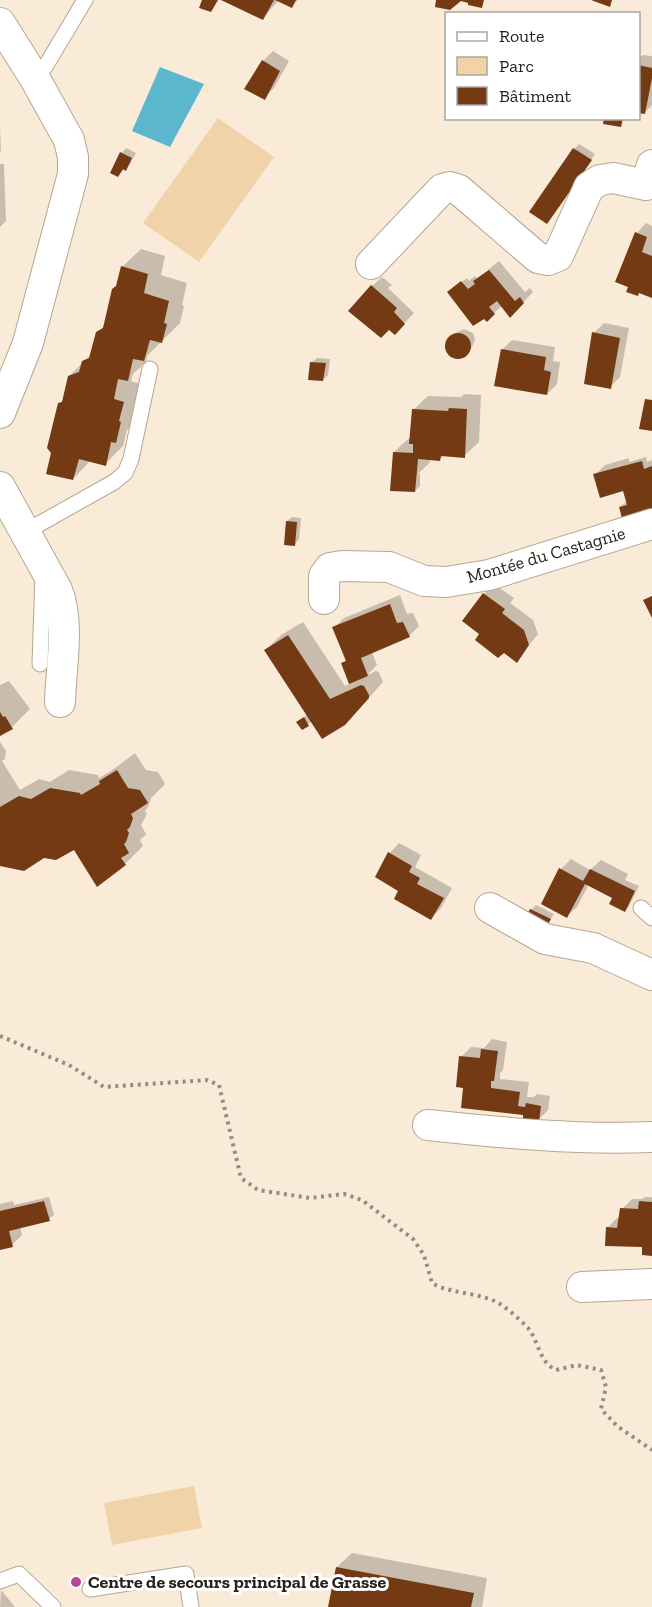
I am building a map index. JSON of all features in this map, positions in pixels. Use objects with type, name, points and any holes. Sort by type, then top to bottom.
[{"type":"street","points":[[0,23],[34,77],[69,140],[73,157],[73,174],[30,334],[0,413]]},
{"type":"street","points":[[371,264],[442,189],[450,187],[459,190],[538,258],[548,260],[558,256],[589,187],[600,180],[613,178],[650,179]]},
{"type":"street","points":[[0,487],[62,603],[64,618],[60,702]]},
{"type":"street","name":"Montée du Castagnie","points":[[324,599],[324,576],[330,568],[389,567],[424,581],[446,582],[489,575],[652,524]]},
{"type":"street","points":[[490,908],[545,939],[593,948],[652,975]]},
{"type":"street","points":[[428,1125],[530,1136],[605,1139],[652,1137]]},
{"type":"street","points":[[582,1287],[652,1284]]},
{"type":"lane","points":[[34,77],[45,67],[85,0]]},
{"type":"lane","points":[[25,532],[114,482],[125,473],[131,459],[150,369]]},
{"type":"lane","points":[[40,664],[43,565]]},
{"type":"lane","points":[[0,1581],[19,1574],[53,1607]]},
{"type":"lane","points":[[90,1589],[186,1574],[191,1607]]},
{"type":"path","points":[[0,1036],[69,1065],[104,1087],[207,1080],[219,1085],[241,1178],[258,1190],[309,1198],[344,1194],[362,1200],[413,1239],[424,1255],[432,1283],[443,1289],[478,1296],[505,1306],[528,1329],[547,1366],[556,1370],[577,1365],[601,1370],[606,1387],[602,1409],[617,1426],[652,1450]]},
{"type":"green space","points":[[218,118],[274,157],[199,262],[143,223]]},
{"type":"green space","points":[[194,1486],[202,1528],[112,1545],[104,1503]]},
{"type":"water","points":[[160,67],[204,84],[170,147],[132,131]]},
{"type":"building","points":[[202,0],[218,0],[211,12],[199,8]]},
{"type":"building","points":[[221,0],[274,0],[263,20]]},
{"type":"building","points":[[275,0],[296,0],[292,8]]},
{"type":"building","points":[[436,0],[484,0],[482,8],[461,1],[450,10],[435,7]]},
{"type":"building","points":[[591,0],[612,0],[610,7]]},
{"type":"building","points":[[262,60],[280,71],[265,100],[244,89]]},
{"type":"building","points":[[640,65],[652,68],[645,114],[640,113]]},
{"type":"building","points":[[604,120],[623,120],[621,127],[603,124]]},
{"type":"building","points":[[573,148],[592,160],[547,224],[529,212]]},
{"type":"building","points":[[120,152],[132,158],[126,171],[123,169],[118,177],[110,173]]},
{"type":"building","points":[[635,232],[647,237],[642,252],[652,256],[652,298],[639,293],[638,296],[626,292],[628,287],[615,282]]},
{"type":"building","points":[[121,266],[148,274],[144,293],[169,301],[164,323],[167,324],[162,343],[150,340],[144,361],[133,359],[128,381],[118,379],[114,399],[124,402],[116,443],[111,442],[106,466],[79,459],[73,480],[46,474],[51,453],[47,448],[58,403],[62,402],[68,376],[79,372],[82,361],[89,358],[96,332],[103,328],[112,289],[116,286]]},
{"type":"building","points":[[489,270],[515,301],[520,297],[524,303],[510,318],[497,301],[489,307],[495,314],[487,322],[484,319],[473,326],[447,292],[461,281],[468,289],[475,284],[473,281]]},
{"type":"building","points":[[371,285],[397,308],[394,312],[405,324],[395,335],[389,330],[381,338],[348,311]]},
{"type":"building","points":[[592,332],[620,338],[611,389],[584,384]]},
{"type":"building","points":[[458,333],[467,337],[471,346],[467,355],[458,359],[449,355],[445,346],[449,337]]},
{"type":"building","points":[[501,349],[546,357],[544,370],[551,372],[547,395],[494,386]]},
{"type":"building","points":[[310,362],[326,363],[323,381],[308,380]]},
{"type":"building","points":[[645,399],[652,400],[652,431],[639,429]]},
{"type":"building","points":[[449,408],[467,409],[465,458],[441,456],[440,461],[418,459],[415,492],[390,491],[393,452],[413,453],[413,444],[409,444],[412,409],[448,411]]},
{"type":"building","points":[[642,461],[644,469],[652,466],[652,513],[623,522],[619,507],[627,505],[623,491],[600,498],[593,474]]},
{"type":"building","points":[[286,521],[297,522],[295,546],[284,545]]},
{"type":"building","points":[[483,593],[505,609],[502,613],[524,630],[529,645],[517,663],[504,653],[498,658],[475,640],[479,634],[462,621]]},
{"type":"building","points":[[652,596],[652,618],[643,600]]},
{"type":"building","points":[[390,604],[397,623],[403,622],[410,637],[361,658],[368,676],[349,684],[341,663],[346,661],[332,627]]},
{"type":"building","points":[[288,635],[330,699],[361,685],[369,695],[369,698],[345,725],[322,739],[264,650]]},
{"type":"building","points":[[0,712],[13,729],[0,736]]},
{"type":"building","points":[[304,717],[309,726],[302,730],[296,722]]},
{"type":"building","points":[[117,770],[128,788],[140,790],[148,803],[131,814],[133,818],[124,844],[129,853],[121,858],[126,865],[97,887],[74,850],[56,860],[44,858],[24,871],[0,866],[0,807],[19,796],[31,799],[50,788],[81,795],[100,784],[99,781]]},
{"type":"building","points":[[388,852],[412,866],[409,872],[420,878],[417,884],[444,898],[431,920],[394,899],[398,891],[375,877]]},
{"type":"building","points":[[559,868],[583,881],[590,869],[635,891],[625,912],[609,904],[612,898],[585,884],[567,918],[541,904]]},
{"type":"building","points":[[530,909],[551,919],[546,928],[525,918]]},
{"type":"building","points":[[481,1049],[498,1051],[491,1088],[520,1092],[518,1106],[525,1107],[526,1103],[541,1106],[539,1122],[523,1121],[523,1115],[461,1108],[463,1088],[456,1087],[459,1056],[480,1058]]},
{"type":"building","points":[[44,1201],[50,1221],[9,1231],[13,1247],[0,1250],[0,1211]]},
{"type":"building","points":[[639,1201],[652,1202],[652,1256],[642,1255],[642,1247],[605,1246],[606,1227],[617,1228],[620,1208],[638,1209]]},
{"type":"building","points":[[336,1567],[474,1593],[471,1607],[328,1607]]},
{"type":"place","name":"Centre de secours principal de Grasse","points":[[76,1582]]}]
